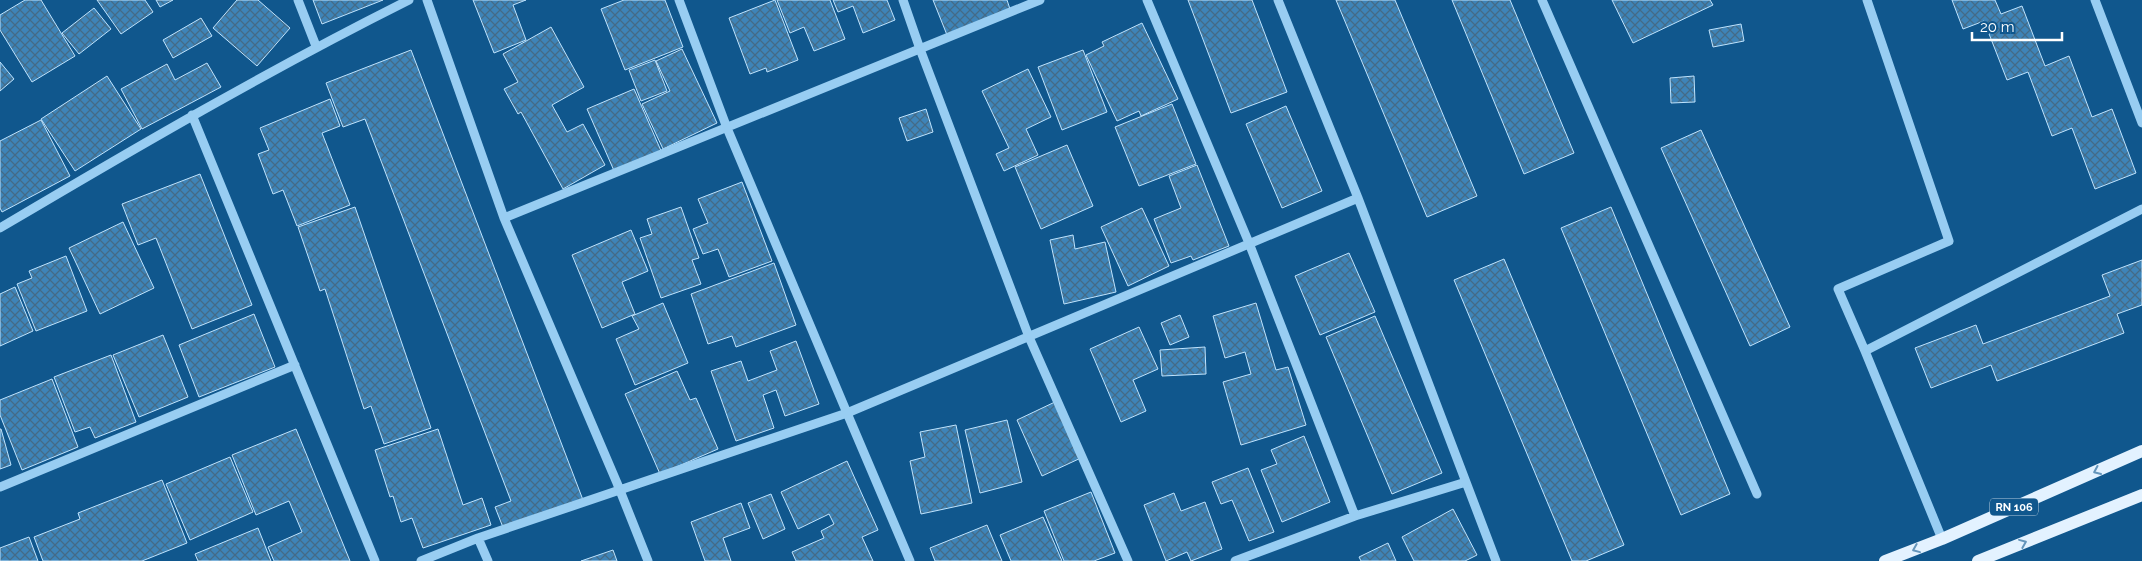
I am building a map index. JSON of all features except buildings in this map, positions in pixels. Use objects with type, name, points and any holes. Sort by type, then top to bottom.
[{"type":"main road","name":"RN 106","points":[[1885,561],[1942,539],[2142,451]]},
{"type":"main road","points":[[1978,561],[2142,495]]},
{"type":"street","points":[[298,0],[316,46]]},
{"type":"street","points":[[0,228],[192,115],[316,46],[409,0]]},
{"type":"street","points":[[427,0],[504,218],[620,490],[648,561]]},
{"type":"street","points":[[679,0],[727,128],[910,561]]},
{"type":"street","points":[[903,0],[1029,337],[1128,561]]},
{"type":"street","points":[[504,218],[1040,0]]},
{"type":"street","points":[[1147,0],[1249,243],[1355,516]]},
{"type":"street","points":[[1278,0],[1358,198],[1496,561]]},
{"type":"street","points":[[1542,0],[1757,494]]},
{"type":"street","points":[[1867,0],[1950,241],[1838,289],[1942,539]]},
{"type":"street","points":[[2095,0],[2142,123]]},
{"type":"street","points":[[192,115],[375,561]]},
{"type":"street","points":[[422,561],[478,538],[847,414],[1358,198]]},
{"type":"street","points":[[1865,351],[2142,209]]},
{"type":"street","points":[[0,487],[295,365]]},
{"type":"street","points":[[1235,561],[1355,516],[1466,482]]},
{"type":"street","points":[[478,538],[488,561]]}]
